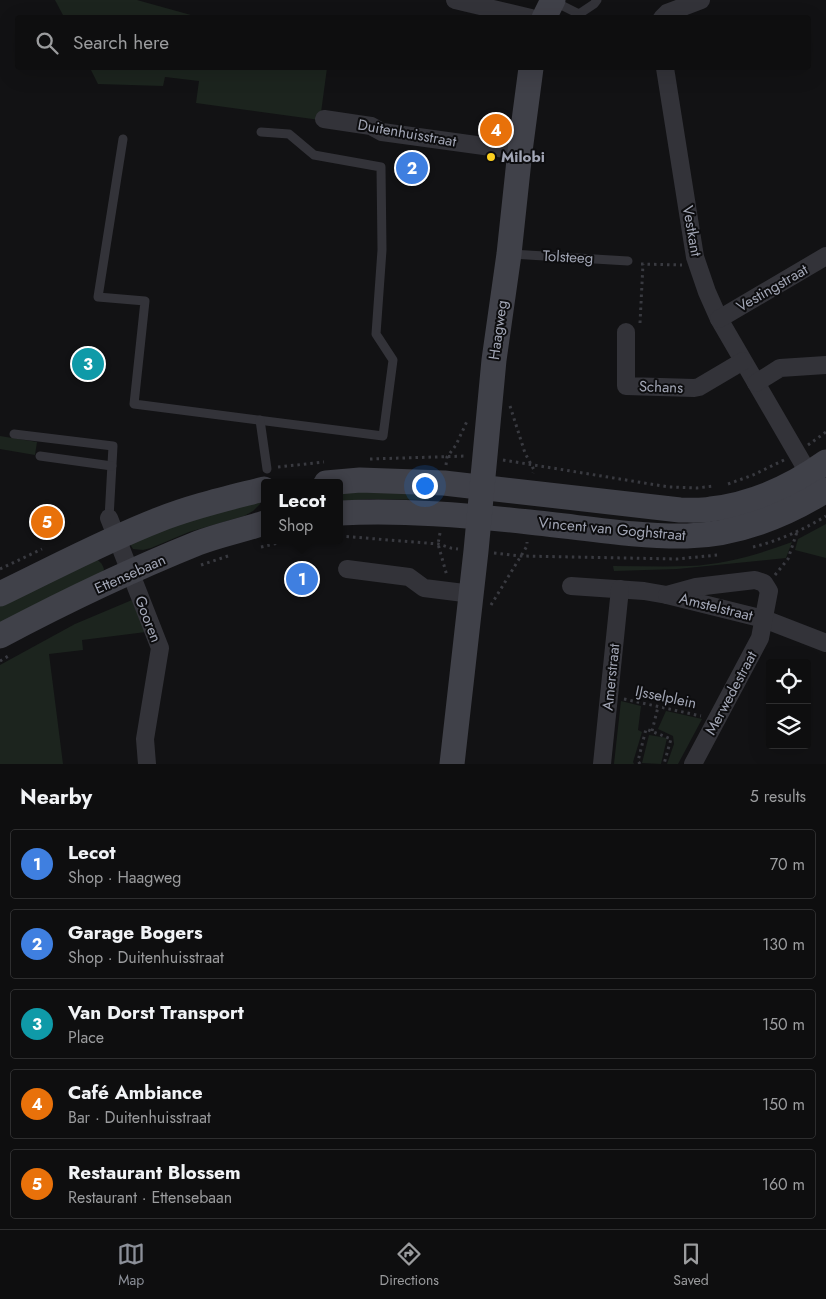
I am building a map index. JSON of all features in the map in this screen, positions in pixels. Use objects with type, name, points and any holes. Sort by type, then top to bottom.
[{"type":"main road","name":"Haagweg","points":[[452,764],[480,518],[494,360],[531,70]]},
{"type":"main road","name":"Vincent van Goghstraat","points":[[483,487],[680,510],[711,510],[776,492],[820,475]]},
{"type":"main road","name":"Vincent van Goghstraat","points":[[480,518],[649,535],[688,536],[722,532],[761,522],[802,504],[820,475]]},
{"type":"main road","points":[[343,482],[386,480],[483,487]]},
{"type":"main road","points":[[0,594],[113,528],[160,519],[261,481]]},
{"type":"main road","points":[[343,512],[403,511],[480,518]]},
{"type":"main road","name":"Ettensebaan","points":[[0,636],[130,573],[200,542],[261,524]]},
{"type":"street","points":[[455,0],[518,15]]},
{"type":"street","points":[[665,15],[701,0]]},
{"type":"street","name":"Vestkant","points":[[666,70],[696,258],[707,292],[719,319],[797,452],[820,475]]},
{"type":"street","name":"Duitenhuisstraat","points":[[324,119],[371,126],[382,132],[520,150]]},
{"type":"street","name":"Vestingstraat","points":[[719,319],[826,256]]},
{"type":"street","name":"Schans","points":[[626,332],[626,386],[699,387],[743,361]]},
{"type":"street","points":[[756,383],[780,368],[826,365]]},
{"type":"street","name":"Gooren","points":[[113,528],[160,648],[146,739],[147,764]]},
{"type":"street","points":[[347,569],[409,577],[424,588],[472,594]]},
{"type":"street","name":"Amstelstraat","points":[[667,595],[696,587],[754,580],[766,586],[769,594],[764,619]]},
{"type":"street","name":"Amstelstraat","points":[[570,586],[620,589],[667,595],[764,619],[826,643]]},
{"type":"street","name":"Amerstraat","points":[[602,764],[620,589]]},
{"type":"street","name":"Merwedestraat","points":[[693,764],[760,638],[764,619]]},
{"type":"lane","points":[[579,14],[587,0]]},
{"type":"lane","points":[[550,6],[579,14],[597,0]]},
{"type":"lane","points":[[123,139],[98,298],[145,302],[134,404],[383,436],[393,360],[376,334],[382,250],[381,167],[314,155],[289,134],[261,132]]},
{"type":"lane","name":"Tolsteeg","points":[[508,254],[628,261]]},
{"type":"lane","points":[[260,420],[266,479]]},
{"type":"lane","points":[[14,434],[113,446],[113,528]]},
{"type":"lane","points":[[40,456],[112,466]]},
{"type":"path","points":[[628,261],[643,264],[698,266]]},
{"type":"path","points":[[626,332],[626,328],[640,328],[643,264]]},
{"type":"path","points":[[726,485],[766,469],[797,452]]},
{"type":"path","points":[[486,458],[530,463],[669,487],[697,488],[719,486]]},
{"type":"path","points":[[766,586],[788,559],[797,531]]},
{"type":"path","points":[[343,536],[438,544],[451,548],[476,551]]},
{"type":"path","name":"IJsselplein","points":[[609,696],[717,720]]},
{"type":"path","points":[[652,731],[658,707]]},
{"type":"path","points":[[640,764],[638,761],[646,729],[671,738],[664,764]]},
{"type":"shaded area","points":[[55,0],[137,0],[191,15],[63,15]]},
{"type":"shaded area","points":[[91,70],[327,70],[320,120],[196,103],[199,81],[165,77],[163,86],[98,84]]},
{"type":"shaded area","points":[[0,436],[37,442],[35,455],[0,449]]},
{"type":"shaded area","points":[[343,487],[431,488],[429,500],[370,499],[343,501]]},
{"type":"shaded area","points":[[260,502],[253,511],[244,516],[189,532],[151,548],[143,550],[133,549],[130,544],[179,519]]},
{"type":"shaded area","points":[[826,524],[826,558],[795,550],[798,539]]},
{"type":"shaded area","points":[[792,542],[786,558],[677,569],[614,571],[613,566],[703,565],[742,558]]},
{"type":"shaded area","points":[[96,559],[104,569],[102,574],[0,629],[0,605]]},
{"type":"shaded area","points":[[132,600],[146,632],[82,640],[83,650],[49,654],[63,764],[0,764],[0,665],[75,624]]},
{"type":"shaded area","points":[[621,701],[641,706],[638,730],[642,732],[634,764],[614,764]]},
{"type":"shaded area","points":[[666,711],[702,719],[678,764],[667,764],[674,744],[673,736],[658,729]]},
{"type":"shaded area","points":[[649,735],[667,738],[661,764],[642,763]]},
{"type":"place","name":"Café Ambiance","points":[[496,130]]},
{"type":"place","name":"Milobi","points":[[491,157]]},
{"type":"place","name":"Garage Bogers","points":[[412,168]]},
{"type":"place","name":"Van Dorst Transport","points":[[88,364]]},
{"type":"place","name":"Restaurant Blossem","points":[[47,522]]},
{"type":"place","name":"Lecot","points":[[302,579]]}]
